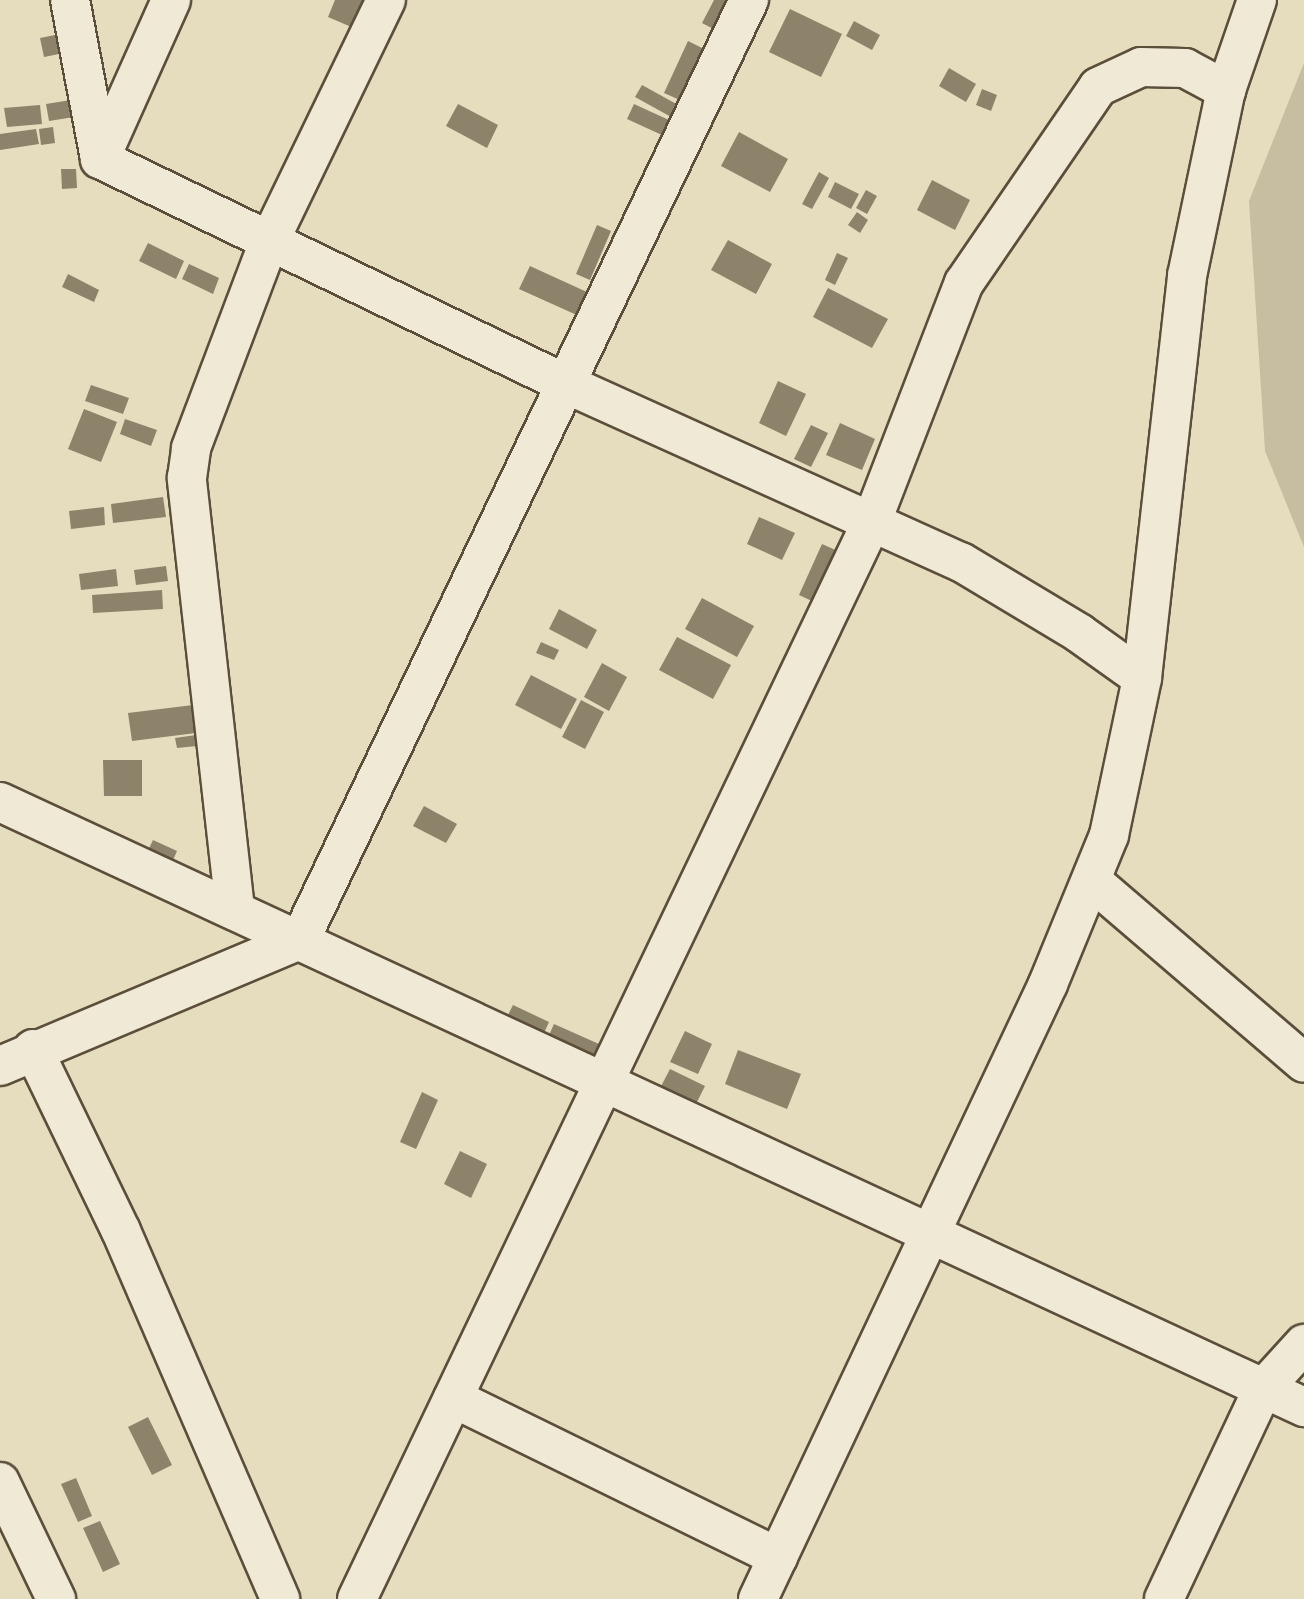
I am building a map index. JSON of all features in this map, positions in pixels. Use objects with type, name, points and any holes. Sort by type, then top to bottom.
[{"type":"street","points":[[70,0],[100,159]]},
{"type":"street","points":[[100,159],[171,0]]},
{"type":"street","points":[[235,909],[187,478],[191,448],[268,244],[386,0]]},
{"type":"street","points":[[280,1599],[121,1231],[16,1057],[300,940],[749,0]]},
{"type":"street","points":[[758,1599],[931,1234],[1092,881],[1109,835],[1142,678],[1187,276],[1226,90],[1257,0]]},
{"type":"street","points":[[357,1599],[872,521],[964,283],[1098,87],[1141,67],[1155,67],[1185,68],[1226,90]]},
{"type":"street","points":[[100,159],[268,244],[566,384],[872,521],[1009,590],[1142,678]]},
{"type":"street","points":[[0,802],[1304,1407]]},
{"type":"street","points":[[1092,881],[1304,1063]]},
{"type":"street","points":[[1164,1599],[1263,1389],[1304,1344]]},
{"type":"street","points":[[453,1398],[778,1557]]},
{"type":"street","points":[[0,1482],[56,1599]]},
{"type":"shaded area","points":[[1304,63],[1304,547],[1265,451],[1249,201]]},
{"type":"building","points":[[335,0],[370,0],[363,32],[328,17]]},
{"type":"building","points":[[714,0],[740,0],[723,34],[702,23]]},
{"type":"building","points":[[790,9],[842,34],[821,77],[769,52]]},
{"type":"building","points":[[854,21],[880,35],[872,50],[846,36]]},
{"type":"building","points":[[60,34],[64,53],[44,57],[40,38]]},
{"type":"building","points":[[688,41],[714,54],[691,105],[664,93]]},
{"type":"building","points":[[949,68],[976,84],[966,102],[939,86]]},
{"type":"building","points":[[642,85],[689,111],[682,123],[635,97]]},
{"type":"building","points":[[982,89],[997,95],[991,111],[976,105]]},
{"type":"building","points":[[71,100],[74,117],[49,121],[46,104]]},
{"type":"building","points":[[458,104],[498,125],[487,148],[446,126]]},
{"type":"building","points":[[634,104],[682,126],[675,141],[627,119]]},
{"type":"building","points":[[40,105],[42,124],[7,127],[4,108]]},
{"type":"building","points":[[53,127],[55,143],[41,145],[39,129]]},
{"type":"building","points":[[36,129],[39,144],[0,150],[0,134]]},
{"type":"building","points":[[739,132],[788,159],[770,192],[721,166]]},
{"type":"building","points":[[61,169],[76,169],[77,188],[62,189]]},
{"type":"building","points":[[819,172],[829,178],[812,209],[802,204]]},
{"type":"building","points":[[932,180],[970,200],[955,230],[917,210]]},
{"type":"building","points":[[835,182],[859,194],[851,209],[828,197]]},
{"type":"building","points":[[866,190],[877,196],[867,214],[856,208]]},
{"type":"building","points":[[857,212],[868,220],[860,233],[848,225]]},
{"type":"building","points":[[597,225],[611,231],[590,280],[576,274]]},
{"type":"building","points":[[728,240],[772,264],[756,294],[711,270]]},
{"type":"building","points":[[148,243],[184,261],[176,279],[139,261]]},
{"type":"building","points":[[837,253],[848,258],[835,285],[825,280]]},
{"type":"building","points":[[189,264],[219,278],[213,294],[182,279]]},
{"type":"building","points":[[530,266],[600,298],[590,321],[519,289]]},
{"type":"building","points":[[68,274],[99,290],[94,302],[62,287]]},
{"type":"building","points":[[828,288],[888,319],[872,348],[813,317]]},
{"type":"building","points":[[778,381],[806,394],[786,436],[759,423]]},
{"type":"building","points":[[91,385],[129,398],[123,414],[85,401]]},
{"type":"building","points":[[84,409],[117,422],[101,462],[68,449]]},
{"type":"building","points":[[125,419],[157,430],[151,446],[120,434]]},
{"type":"building","points":[[840,423],[875,439],[862,470],[826,455]]},
{"type":"building","points":[[811,425],[828,433],[811,467],[794,459]]},
{"type":"building","points":[[163,497],[166,517],[113,523],[111,504]]},
{"type":"building","points":[[104,507],[105,525],[71,529],[69,511]]},
{"type":"building","points":[[759,517],[795,533],[782,560],[747,544]]},
{"type":"building","points":[[822,544],[849,556],[825,607],[799,595]]},
{"type":"building","points":[[166,566],[168,581],[136,585],[134,570]]},
{"type":"building","points":[[116,569],[118,586],[81,590],[79,574]]},
{"type":"building","points":[[162,590],[163,609],[93,613],[92,595]]},
{"type":"building","points":[[702,598],[754,626],[737,657],[685,629]]},
{"type":"building","points":[[559,609],[597,630],[587,649],[549,629]]},
{"type":"building","points":[[677,637],[731,665],[713,699],[659,670]]},
{"type":"building","points":[[541,642],[559,650],[554,660],[536,653]]},
{"type":"building","points":[[602,663],[627,677],[609,711],[584,697]]},
{"type":"building","points":[[531,675],[577,699],[561,729],[515,705]]},
{"type":"building","points":[[581,700],[604,712],[585,749],[562,737]]},
{"type":"building","points":[[193,705],[196,733],[132,741],[128,713]]},
{"type":"building","points":[[196,735],[197,746],[177,748],[175,738]]},
{"type":"building","points":[[103,760],[142,760],[142,796],[104,796]]},
{"type":"building","points":[[424,806],[457,824],[446,843],[413,826]]},
{"type":"building","points":[[153,840],[177,851],[170,867],[145,857]]},
{"type":"building","points":[[513,1005],[549,1022],[540,1042],[503,1025]]},
{"type":"building","points":[[554,1024],[617,1052],[607,1072],[545,1044]]},
{"type":"building","points":[[685,1031],[712,1044],[698,1074],[670,1062]]},
{"type":"building","points":[[738,1050],[801,1074],[787,1109],[725,1084]]},
{"type":"building","points":[[670,1069],[705,1086],[692,1112],[656,1096]]},
{"type":"building","points":[[422,1092],[438,1100],[416,1149],[400,1142]]},
{"type":"building","points":[[460,1151],[487,1164],[471,1198],[444,1184]]},
{"type":"building","points":[[148,1417],[172,1465],[152,1475],[128,1427]]},
{"type":"building","points":[[76,1478],[92,1516],[78,1522],[61,1484]]},
{"type":"building","points":[[100,1521],[120,1564],[103,1572],[83,1528]]}]
